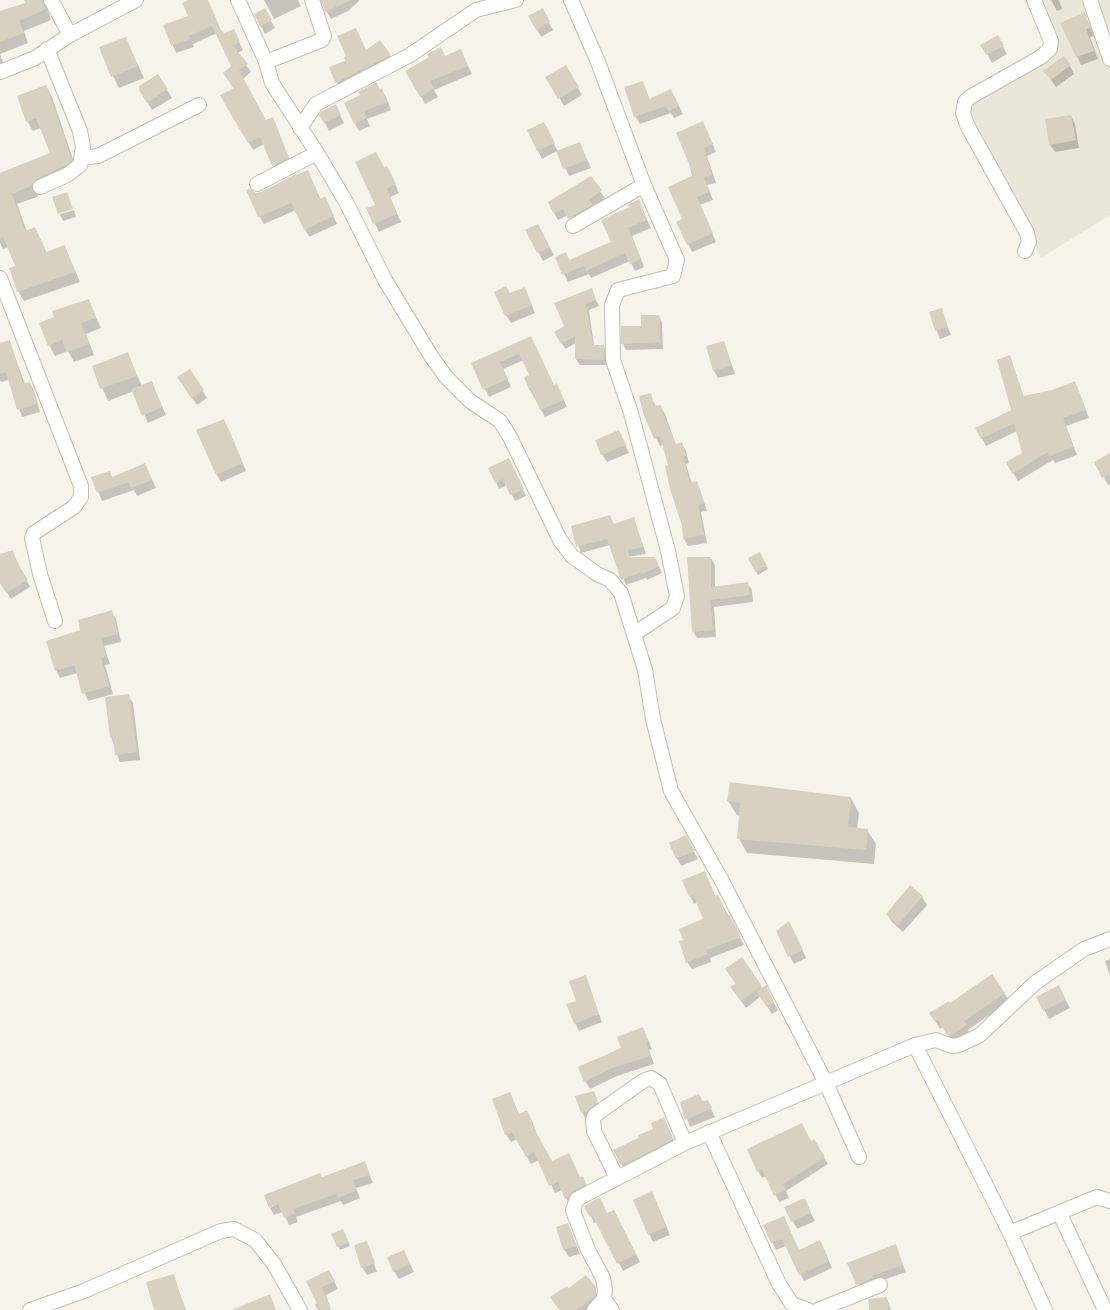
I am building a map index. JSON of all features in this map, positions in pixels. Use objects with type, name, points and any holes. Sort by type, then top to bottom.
[{"type":"street","points":[[51,0],[70,35]]},
{"type":"street","points":[[0,72],[35,58],[47,48],[136,0]]},
{"type":"street","points":[[238,0],[266,62],[272,83],[346,202],[385,280],[431,356],[446,377],[470,401],[500,421],[510,437],[560,540],[572,556],[597,574],[610,580],[621,593],[645,670],[653,719],[671,791],[722,881],[826,1083],[859,1157]]},
{"type":"street","points":[[266,62],[322,40],[324,36],[312,0]]},
{"type":"street","points":[[300,128],[316,104],[410,55],[476,10],[516,0]]},
{"type":"street","points":[[571,0],[598,62],[644,186],[677,260],[673,276],[668,279],[618,290],[612,305],[613,360],[631,413],[668,551],[677,596],[673,608],[634,634]]},
{"type":"street","points":[[1025,251],[1029,242],[1027,233],[966,125],[963,113],[965,102],[970,97],[1041,57],[1050,49],[1051,41],[1034,0]]},
{"type":"street","points":[[1090,0],[1110,59]]},
{"type":"street","points":[[40,187],[67,175],[80,165],[84,146],[80,131],[47,48]]},
{"type":"street","points":[[82,158],[98,156],[199,105]]},
{"type":"street","points":[[257,184],[317,153]]},
{"type":"street","points":[[572,226],[644,186]]},
{"type":"street","points":[[0,278],[81,486],[81,496],[74,508],[34,532],[32,538],[40,574],[55,621]]},
{"type":"street","points":[[594,1310],[608,1304],[603,1278],[588,1250],[573,1210],[577,1199],[709,1132],[915,1045],[936,1040],[952,1046],[959,1045],[980,1034],[1035,982],[1084,949],[1110,939]]},
{"type":"street","points":[[915,1045],[1010,1233],[1045,1310]]},
{"type":"street","points":[[617,1178],[594,1131],[593,1120],[595,1114],[643,1082],[651,1078],[660,1084],[685,1143]]},
{"type":"street","points":[[709,1132],[779,1284],[792,1304],[808,1310]]},
{"type":"street","points":[[1010,1233],[1098,1197],[1110,1201]]},
{"type":"street","points":[[1060,1214],[1105,1310]]},
{"type":"street","points":[[30,1310],[84,1291],[221,1231],[234,1229],[255,1240],[279,1273],[300,1310]]},
{"type":"street","points":[[818,1310],[880,1285]]},
{"type":"shaded area","points":[[1023,0],[1110,0],[1110,215],[1041,258],[955,107],[1048,42]]},
{"type":"building","points":[[24,0],[42,0],[46,9],[19,21],[24,33],[0,42],[0,11],[25,3]]},
{"type":"building","points":[[189,0],[208,0],[218,23],[189,36],[190,39],[171,46],[163,25],[188,16],[182,3]]},
{"type":"building","points":[[321,0],[351,0],[325,12]]},
{"type":"building","points":[[265,8],[272,20],[260,27],[254,14]]},
{"type":"building","points":[[543,8],[550,22],[536,30],[528,16]]},
{"type":"building","points":[[1085,12],[1090,28],[1086,29],[1094,51],[1076,57],[1060,23]]},
{"type":"building","points":[[216,24],[224,33],[234,29],[240,42],[233,46],[248,64],[239,70],[266,120],[273,117],[289,158],[272,166],[260,137],[248,143],[220,95],[234,88],[223,73],[231,66],[212,26]]},
{"type":"building","points":[[356,28],[366,50],[380,40],[391,55],[335,83],[329,67],[345,61],[344,57],[346,56],[337,36]]},
{"type":"building","points":[[998,35],[1004,46],[986,55],[980,45]]},
{"type":"building","points":[[126,37],[138,66],[111,77],[99,47]]},
{"type":"building","points":[[441,47],[445,56],[461,49],[468,66],[430,81],[434,88],[420,97],[405,71],[429,57],[427,54]]},
{"type":"building","points":[[1064,56],[1071,65],[1051,80],[1043,71]]},
{"type":"building","points":[[566,65],[579,87],[558,99],[545,77]]},
{"type":"building","points":[[158,74],[168,89],[147,103],[139,90],[139,86]]},
{"type":"building","points":[[643,81],[649,99],[671,89],[679,106],[669,111],[666,106],[634,117],[624,87]]},
{"type":"building","points":[[377,82],[379,89],[382,88],[387,102],[364,111],[367,118],[354,124],[344,103],[360,95],[358,92]]},
{"type":"building","points":[[46,85],[72,160],[62,167],[36,179],[31,186],[12,194],[25,231],[35,227],[46,252],[65,245],[75,272],[17,292],[9,268],[15,266],[3,237],[0,238],[0,173],[50,153],[36,118],[26,122],[17,96]]},
{"type":"building","points":[[336,104],[341,115],[324,123],[319,115],[322,111]]},
{"type":"building","points":[[1071,115],[1076,140],[1049,145],[1045,119]]},
{"type":"building","points":[[703,121],[713,144],[704,148],[712,175],[704,177],[709,192],[697,197],[713,233],[687,245],[676,222],[682,219],[668,187],[692,176],[676,133]]},
{"type":"building","points":[[544,122],[555,143],[537,151],[527,130]]},
{"type":"building","points":[[580,142],[587,160],[563,169],[556,151]]},
{"type":"building","points":[[376,152],[384,167],[387,166],[396,184],[387,189],[397,214],[373,224],[366,208],[375,205],[355,162]]},
{"type":"building","points":[[308,170],[320,199],[325,196],[334,216],[304,230],[291,203],[258,217],[246,190],[250,189],[256,193],[261,192]]},
{"type":"building","points":[[591,176],[602,190],[589,200],[593,205],[568,219],[563,209],[553,213],[548,202]]},
{"type":"building","points":[[67,192],[73,209],[58,214],[52,197]]},
{"type":"building","points":[[639,199],[647,220],[628,228],[641,259],[630,264],[625,253],[586,271],[584,266],[562,275],[555,257],[566,252],[569,260],[611,242],[601,220],[629,207],[628,205]]},
{"type":"building","points":[[538,224],[550,247],[537,253],[525,230]]},
{"type":"building","points":[[506,286],[510,293],[525,287],[532,305],[505,316],[494,292]]},
{"type":"building","points":[[592,288],[596,300],[586,304],[593,345],[604,345],[604,360],[575,359],[575,336],[561,344],[554,332],[564,326],[554,303]]},
{"type":"building","points":[[89,299],[96,318],[81,323],[89,344],[67,352],[62,340],[48,346],[39,323],[54,317],[52,311]]},
{"type":"building","points":[[942,308],[948,327],[935,331],[929,312]]},
{"type":"building","points":[[641,315],[659,315],[660,342],[621,344],[621,326],[641,326]]},
{"type":"building","points":[[531,336],[554,385],[557,383],[564,400],[540,410],[524,377],[529,375],[519,354],[500,362],[508,379],[483,390],[471,363]]},
{"type":"building","points":[[10,340],[23,384],[30,382],[37,404],[17,410],[6,372],[0,374],[0,343]]},
{"type":"building","points":[[724,341],[731,366],[713,371],[706,346]]},
{"type":"building","points":[[128,352],[137,376],[100,389],[92,366]]},
{"type":"building","points":[[1010,355],[1023,396],[1052,390],[1075,381],[1086,410],[1063,418],[1073,447],[1049,456],[1048,452],[1012,474],[1006,462],[1022,453],[1014,423],[981,439],[975,428],[1011,410],[997,360]]},
{"type":"building","points":[[190,369],[204,390],[191,398],[177,377]]},
{"type":"building","points":[[152,381],[162,407],[142,416],[131,389]]},
{"type":"building","points":[[651,393],[654,406],[661,405],[663,415],[676,444],[682,442],[686,456],[683,456],[690,483],[697,481],[704,503],[698,505],[704,535],[683,539],[682,526],[670,489],[665,466],[668,465],[660,436],[654,439],[643,413],[639,396]]},
{"type":"building","points":[[224,419],[243,463],[216,475],[196,430]]},
{"type":"building","points":[[619,430],[626,445],[601,455],[595,440]]},
{"type":"building","points":[[1110,453],[1110,474],[1102,478],[1094,462]]},
{"type":"building","points":[[509,458],[524,489],[510,495],[503,479],[495,483],[488,468]]},
{"type":"building","points":[[145,463],[152,480],[131,488],[129,482],[97,493],[91,477],[110,471],[112,477]]},
{"type":"building","points":[[610,515],[614,524],[634,517],[643,547],[628,550],[629,557],[655,557],[659,566],[642,574],[641,572],[621,580],[607,539],[576,547],[571,526]]},
{"type":"building","points":[[13,550],[16,561],[28,580],[6,593],[0,583],[0,554]]},
{"type":"building","points":[[760,552],[767,566],[755,572],[748,558]]},
{"type":"building","points":[[687,557],[711,557],[711,587],[748,582],[750,595],[710,600],[713,630],[692,632]]},
{"type":"building","points":[[112,610],[118,634],[101,638],[106,656],[101,658],[109,686],[82,694],[74,665],[55,671],[46,641],[80,630],[78,620]]},
{"type":"building","points":[[129,694],[137,752],[115,755],[113,737],[110,738],[105,697]]},
{"type":"building","points":[[730,782],[851,797],[848,827],[868,829],[866,850],[737,839],[740,803],[727,801]]},
{"type":"building","points":[[686,835],[695,851],[676,859],[669,843]]},
{"type":"building","points":[[705,871],[715,896],[718,895],[727,916],[730,915],[741,937],[707,950],[708,954],[686,963],[679,941],[683,940],[679,929],[703,919],[693,895],[689,897],[682,880]]},
{"type":"building","points":[[910,885],[923,896],[898,925],[886,914]]},
{"type":"building","points":[[789,921],[803,950],[788,957],[776,931]]},
{"type":"building","points":[[742,957],[762,986],[741,1001],[730,987],[736,983],[725,969]]},
{"type":"building","points":[[992,974],[1005,993],[964,1021],[967,1025],[950,1036],[947,1035],[938,1020],[935,1022],[929,1013],[949,1001],[950,1003]]},
{"type":"building","points":[[586,975],[599,1014],[574,1024],[566,1004],[576,1001],[569,981]]},
{"type":"building","points":[[766,985],[774,1002],[767,1007],[756,991]]},
{"type":"building","points":[[1059,985],[1066,1000],[1043,1011],[1036,997]]},
{"type":"building","points":[[643,1027],[648,1041],[646,1042],[650,1056],[612,1068],[584,1082],[578,1067],[621,1048],[617,1037]]},
{"type":"building","points":[[594,1091],[598,1102],[588,1111],[581,1113],[575,1096]]},
{"type":"building","points":[[510,1092],[519,1114],[527,1110],[533,1123],[531,1123],[552,1161],[569,1153],[580,1177],[583,1176],[586,1184],[573,1191],[565,1199],[558,1182],[549,1186],[534,1152],[526,1157],[512,1132],[505,1135],[492,1099]]},
{"type":"building","points":[[699,1094],[703,1102],[708,1100],[712,1108],[685,1120],[680,1102]]},
{"type":"building","points":[[664,1117],[673,1139],[631,1161],[620,1164],[613,1150],[639,1138],[638,1135],[653,1129],[651,1123]]},
{"type":"building","points":[[802,1123],[811,1141],[814,1139],[825,1157],[783,1184],[786,1190],[774,1196],[762,1169],[757,1172],[747,1149]]},
{"type":"building","points":[[365,1161],[370,1175],[353,1180],[357,1190],[338,1198],[336,1194],[293,1209],[295,1214],[284,1218],[278,1204],[269,1208],[264,1195],[320,1173],[322,1177]]},
{"type":"building","points":[[652,1191],[666,1227],[648,1235],[633,1200]]},
{"type":"building","points":[[600,1197],[607,1213],[614,1210],[636,1254],[617,1264],[592,1215],[589,1216],[584,1206]]},
{"type":"building","points":[[805,1198],[811,1213],[791,1222],[784,1207]]},
{"type":"building","points":[[784,1216],[799,1250],[820,1240],[829,1261],[799,1275],[782,1239],[771,1243],[763,1225]]},
{"type":"building","points":[[568,1223],[577,1246],[563,1250],[556,1227]]},
{"type":"building","points":[[343,1229],[349,1243],[337,1247],[331,1234]]},
{"type":"building","points":[[367,1241],[375,1263],[361,1268],[354,1245]]},
{"type":"building","points":[[896,1244],[903,1265],[872,1276],[873,1278],[856,1285],[847,1263]]},
{"type":"building","points":[[404,1250],[410,1264],[393,1272],[387,1257]]},
{"type":"building","points":[[329,1270],[335,1281],[322,1287],[331,1310],[320,1310],[306,1281]]},
{"type":"building","points":[[174,1274],[185,1310],[154,1310],[146,1282]]},
{"type":"building","points":[[586,1275],[596,1287],[596,1295],[576,1310],[559,1310],[550,1297],[567,1286],[569,1288]]},
{"type":"building","points":[[270,1294],[276,1310],[232,1310]]},
{"type":"building","points":[[887,1297],[889,1310],[869,1310],[868,1299]]}]
